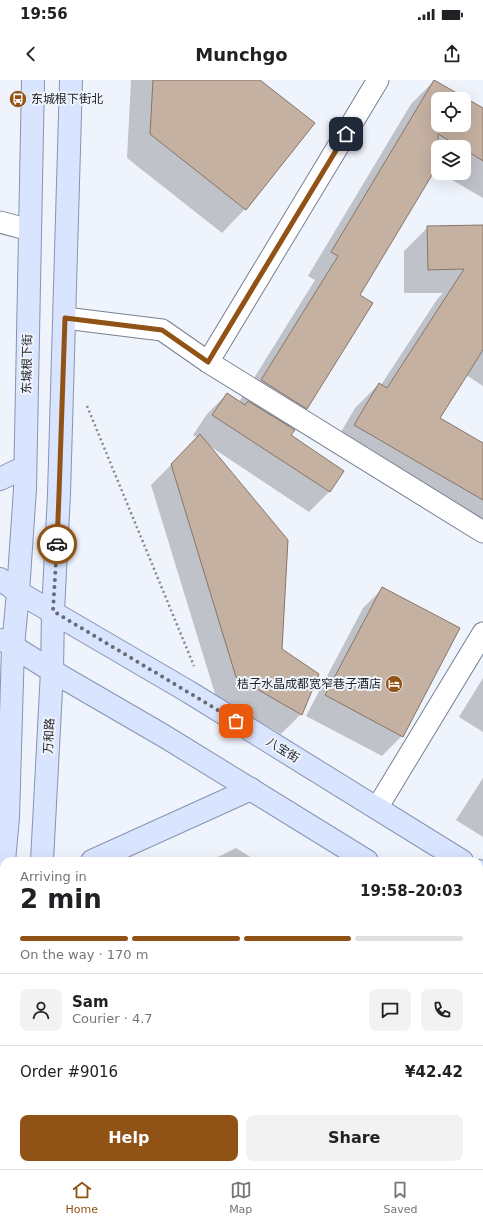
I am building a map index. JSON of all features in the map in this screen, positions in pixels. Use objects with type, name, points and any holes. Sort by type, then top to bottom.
[{"type":"main road","name":"东城根下街","points":[[6,643],[18,592],[25,467],[33,80]]},
{"type":"main road","points":[[53,611],[59,494],[65,318],[71,80]]},
{"type":"main road","points":[[0,479],[25,467]]},
{"type":"main road","name":"八宝街","points":[[0,579],[18,592],[53,611],[199,698],[456,857]]},
{"type":"main road","name":"万和路","points":[[42,857],[52,671],[53,611]]},
{"type":"main road","points":[[6,643],[164,736],[361,857]]},
{"type":"main road","points":[[4,857],[8,818],[6,643]]},
{"type":"main road","points":[[101,857],[251,789]]},
{"type":"street","points":[[208,362],[378,80]]},
{"type":"street","points":[[0,222],[30,230]]},
{"type":"street","points":[[65,318],[162,330],[208,362],[483,532]]},
{"type":"street","points":[[377,808],[483,632]]},
{"type":"path","points":[[86,403],[195,668]]},
{"type":"building","points":[[153,80],[260,80],[315,123],[246,210],[150,134]]},
{"type":"building","points":[[434,80],[455,92],[431,92],[431,132],[471,132],[471,101],[483,108],[483,161],[471,153],[471,140],[448,140],[438,134],[438,140],[431,140],[431,177],[360,295],[373,303],[307,409],[261,380],[338,256],[331,252]]},
{"type":"building","points":[[483,225],[483,350],[440,418],[483,443],[483,500],[354,425],[379,383],[387,388],[464,269],[428,270],[427,226]]},
{"type":"building","points":[[227,393],[245,405],[248,401],[295,430],[291,435],[344,471],[330,492],[212,415]]},
{"type":"building","points":[[200,434],[288,540],[282,649],[319,674],[302,715],[236,677],[171,464]]},
{"type":"building","points":[[382,587],[460,628],[403,737],[325,695]]},
{"type":"way so far","points":[[57,544],[53,611],[236,721]]},
{"type":"place","name":"东城根下街北","points":[[18,99]]},
{"type":"place","name":"桔子水晶成都宽窄巷子酒店","points":[[394,684]]},
{"type":"route","points":[[57,544],[65,318],[162,330],[208,362],[346,134]]}]
